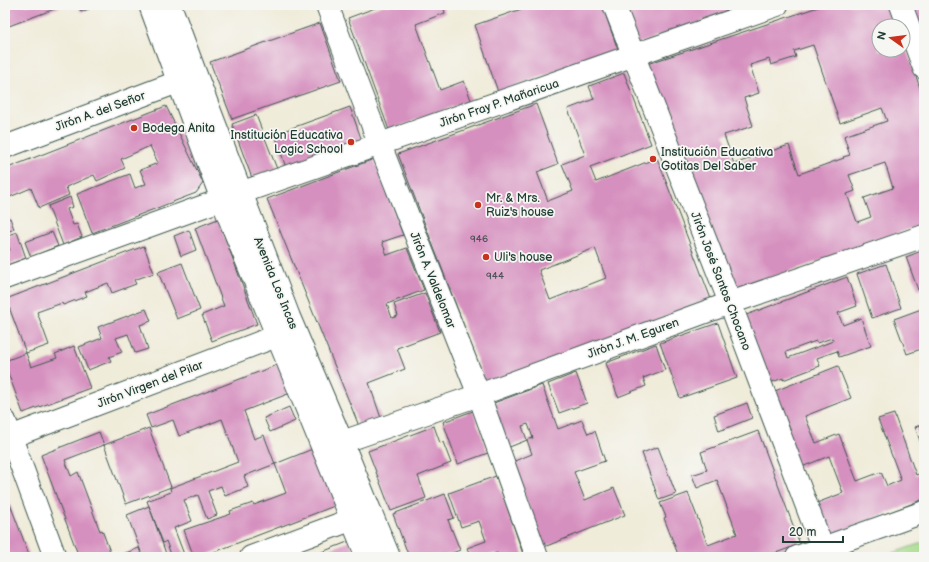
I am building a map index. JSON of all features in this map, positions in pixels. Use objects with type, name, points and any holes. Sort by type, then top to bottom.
[{"type":"street","name":"Avenida Los Incas","points":[[150,5],[187,79],[231,197],[285,333],[361,516],[389,557]]},
{"type":"street","name":"Avenida Los Incas","points":[[170,5],[187,79]]},
{"type":"street","name":"Jirón A. Valdelomar","points":[[327,5],[380,145],[479,395],[537,557]]},
{"type":"street","name":"Jirón José Santos Chocano","points":[[614,5],[730,303],[824,552]]},
{"type":"street","name":"Jirón Fray P. Mañaricua","points":[[5,278],[777,5]]},
{"type":"street","points":[[901,5],[924,68]]},
{"type":"street","name":"Jirón A. del Señor","points":[[5,147],[187,79]]},
{"type":"street","name":"Jirón J. M. Eguren","points":[[342,442],[479,395],[730,303],[924,236]]},
{"type":"street","name":"Avenida Los Incas","points":[[285,333],[342,442],[361,516],[367,557]]},
{"type":"street","name":"Jirón Virgen del Pilar","points":[[7,432],[285,333]]},
{"type":"street","points":[[7,432],[54,557]]},
{"type":"street","points":[[797,557],[824,552],[924,512]]},
{"type":"street","points":[[251,557],[361,516]]},
{"type":"green space","points":[[924,542],[924,557],[882,557]]},
{"type":"building","points":[[11,5],[65,5],[9,26],[5,14],[5,7]]},
{"type":"building","points":[[78,5],[99,5],[81,12]]},
{"type":"building","points":[[383,5],[443,5],[445,13],[416,24],[440,90],[464,81],[471,100],[389,130],[348,18]]},
{"type":"building","points":[[533,5],[602,5],[618,50],[498,92],[475,25]]},
{"type":"building","points":[[624,5],[750,5],[637,44]]},
{"type":"building","points":[[824,5],[891,5],[895,18],[871,18],[871,58],[909,58],[924,99],[924,224],[734,291],[644,65]],"holes":[[[813,45],[840,123],[882,108],[887,121],[844,136],[850,155],[799,174],[789,145],[734,164],[724,135],[753,126],[744,98],[759,93],[750,65],[769,59],[771,65],[796,57],[794,51]],[[885,163],[893,188],[864,198],[871,217],[857,222],[847,194],[855,191],[849,175]]]},
{"type":"building","points":[[910,5],[924,5],[924,44]]},
{"type":"building","points":[[320,23],[341,81],[232,119],[210,62]]},
{"type":"building","points":[[624,73],[651,144],[590,167],[596,182],[657,158],[711,299],[487,386],[398,154],[536,104],[558,164],[537,172],[548,201],[573,191],[562,164],[585,155],[568,109],[594,99],[589,86]],"holes":[[[595,248],[606,278],[550,300],[539,270]]]},
{"type":"building","points":[[166,106],[203,183],[196,193],[92,233],[77,194],[130,174],[135,188],[146,184],[140,170],[158,163],[150,146],[121,159],[125,168],[97,181],[94,175],[66,187],[69,195],[39,208],[31,188],[5,199],[5,169]]},
{"type":"building","points":[[350,107],[362,141],[286,168],[275,134]]},
{"type":"building","points":[[256,115],[277,169],[252,178],[232,124]]},
{"type":"building","points":[[374,159],[403,235],[382,242],[387,255],[407,248],[424,290],[387,304],[392,318],[398,316],[394,304],[425,293],[440,332],[397,348],[405,369],[369,383],[381,418],[359,426],[267,199]]},
{"type":"building","points":[[70,197],[73,207],[67,209],[73,225],[77,224],[82,237],[63,245],[48,206]]},
{"type":"building","points":[[10,218],[14,229],[5,233],[5,219]]},
{"type":"building","points":[[218,219],[257,324],[212,341],[202,315],[224,306],[195,228]]},
{"type":"building","points":[[189,230],[196,250],[181,256],[174,236]]},
{"type":"building","points":[[17,232],[26,258],[5,266],[5,252],[10,250],[5,236]]},
{"type":"building","points":[[52,232],[58,246],[31,257],[25,242]]},
{"type":"building","points":[[144,246],[154,273],[134,280],[136,284],[112,293],[108,283],[85,292],[87,296],[63,305],[62,303],[37,312],[49,345],[26,353],[6,299]]},
{"type":"building","points":[[924,250],[924,288],[918,290],[906,257]]},
{"type":"building","points":[[182,263],[200,310],[177,319],[158,272]]},
{"type":"building","points":[[886,264],[901,308],[872,318],[857,274]]},
{"type":"building","points":[[847,277],[857,306],[838,313],[843,325],[861,318],[871,346],[839,357],[837,351],[817,358],[820,366],[783,380],[783,378],[767,384],[762,371],[767,369],[766,366],[760,368],[741,317]],"holes":[[[832,338],[833,341],[788,358],[786,352],[816,341],[817,343]]]},
{"type":"building","points":[[924,308],[924,348],[907,354],[894,319]]},
{"type":"building","points":[[146,309],[151,321],[140,325],[148,349],[135,353],[128,334],[116,338],[122,352],[109,357],[111,361],[88,370],[79,347],[102,338],[98,327]]},
{"type":"building","points":[[718,323],[737,378],[680,398],[660,343]]},
{"type":"building","points":[[656,344],[665,370],[643,378],[646,386],[618,397],[606,363]]},
{"type":"building","points":[[74,346],[90,388],[23,413],[5,365],[5,361],[26,353],[31,367],[57,358],[55,354]]},
{"type":"building","points":[[282,363],[293,392],[244,411],[254,439],[264,435],[275,464],[244,476],[248,487],[225,496],[221,486],[208,491],[217,515],[207,519],[198,495],[184,500],[192,521],[174,528],[185,557],[172,557],[166,541],[163,543],[147,501],[171,492],[170,488],[238,462],[222,419],[179,436],[173,420],[151,428],[146,415]]},
{"type":"building","points":[[838,366],[851,398],[805,416],[816,443],[839,434],[857,481],[881,472],[887,486],[901,480],[878,419],[894,414],[916,475],[921,473],[920,470],[924,468],[924,499],[826,537],[814,504],[843,493],[829,456],[799,468],[770,393]]},
{"type":"building","points":[[576,373],[587,403],[559,413],[548,384]]},
{"type":"building","points":[[542,385],[558,429],[582,420],[588,434],[595,431],[605,461],[574,472],[585,500],[614,488],[625,515],[544,547],[512,462],[532,454],[527,440],[507,448],[491,404]],"holes":[[[528,424],[533,438],[527,440],[522,426]]]},
{"type":"building","points":[[747,403],[752,418],[719,431],[714,415]]},
{"type":"building","points":[[289,407],[295,421],[270,432],[264,418]]},
{"type":"building","points":[[473,411],[488,453],[458,464],[443,422]]},
{"type":"building","points":[[924,424],[924,452],[915,427]]},
{"type":"building","points":[[434,426],[440,443],[443,442],[451,463],[418,476],[426,498],[391,511],[368,451]]},
{"type":"building","points":[[149,428],[171,487],[126,504],[104,445]]},
{"type":"building","points":[[758,431],[800,544],[765,557],[679,557],[664,518],[666,517],[660,503],[688,493],[708,545],[737,534],[717,480],[697,488],[692,475],[707,470],[701,452]]},
{"type":"building","points":[[99,432],[104,445],[65,460],[71,476],[78,472],[100,531],[102,530],[112,557],[79,557],[41,455]]},
{"type":"building","points":[[658,447],[676,494],[659,500],[642,453]]},
{"type":"building","points":[[315,448],[337,505],[201,557],[194,557],[184,530],[231,514],[230,511],[253,503],[254,505],[286,493],[275,464]]},
{"type":"building","points":[[496,476],[524,557],[498,557],[497,553],[485,557],[471,557],[467,548],[486,541],[479,521],[461,527],[449,493]]},
{"type":"building","points":[[5,491],[30,557],[5,557]]},
{"type":"building","points":[[445,494],[454,518],[448,520],[460,550],[442,557],[409,557],[393,514]]},
{"type":"building","points":[[149,506],[167,557],[143,557],[127,515]]},
{"type":"building","points":[[350,541],[356,557],[309,557]]},
{"type":"building","points":[[139,548],[142,557],[115,557]]},
{"type":"place","name":"Bodega Anita","points":[[134,128]]},
{"type":"place","name":"Institución Educativa Logic School","points":[[351,142]]},
{"type":"place","name":"Institución Educativa Gotitas Del Saber","points":[[653,159]]},
{"type":"place","name":"Mr. & Mrs. Ruiz's house","points":[[478,205]]},
{"type":"place","name":"Uli's house","points":[[486,257]]}]
